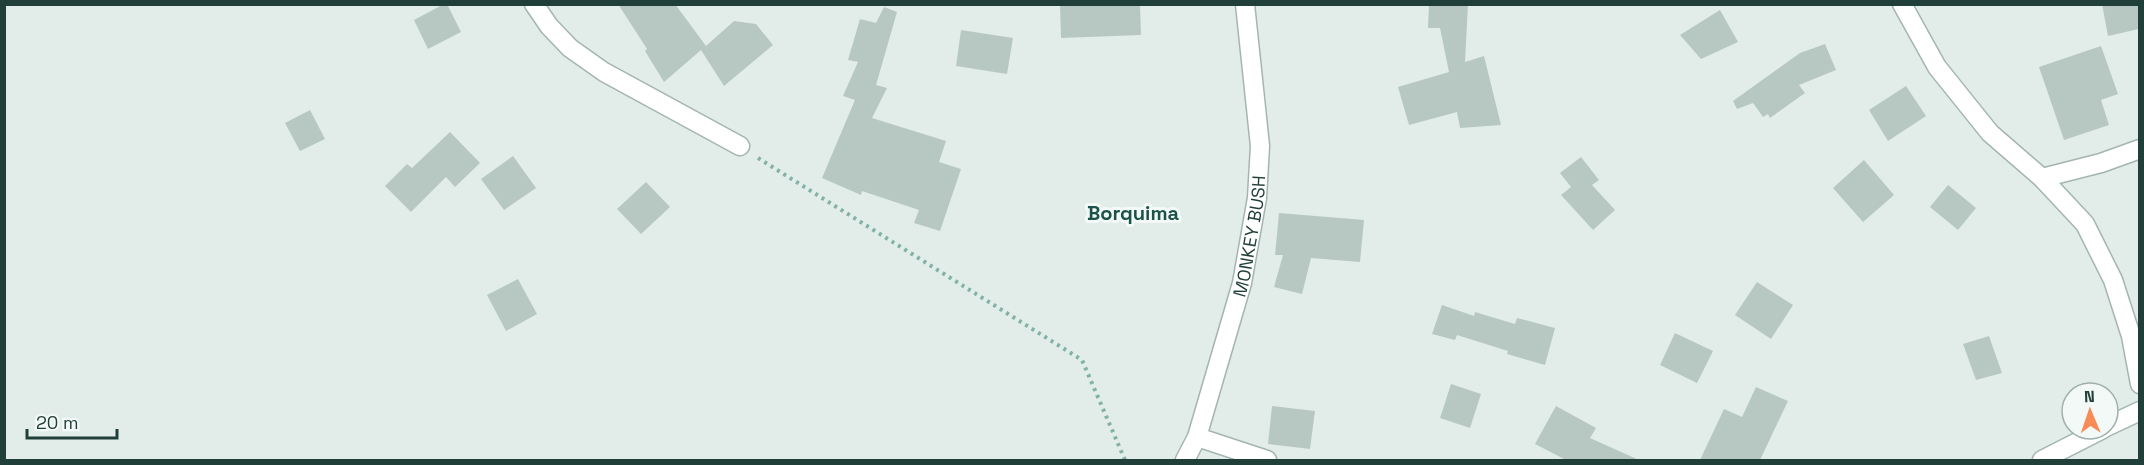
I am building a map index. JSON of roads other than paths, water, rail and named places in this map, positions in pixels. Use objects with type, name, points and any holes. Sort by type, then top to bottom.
[{"type":"street","points":[[534,4],[549,26],[570,48],[604,72],[740,146]]},
{"type":"street","name":"MONKEY BUSH","points":[[1185,460],[1197,438],[1242,284],[1257,198],[1260,146],[1245,4]]},
{"type":"street","points":[[1902,4],[1937,67],[1989,133],[2042,178],[2085,224],[2113,280],[2131,336],[2139,384]]},
{"type":"street","points":[[2042,178],[2102,163],[2139,149]]},
{"type":"street","points":[[2120,420],[2139,411]]},
{"type":"street","points":[[1197,438],[1267,460]]},
{"type":"street","points":[[2042,460],[2079,441]]},
{"type":"district","name":"Borquima","points":[[1133,213]]}]
